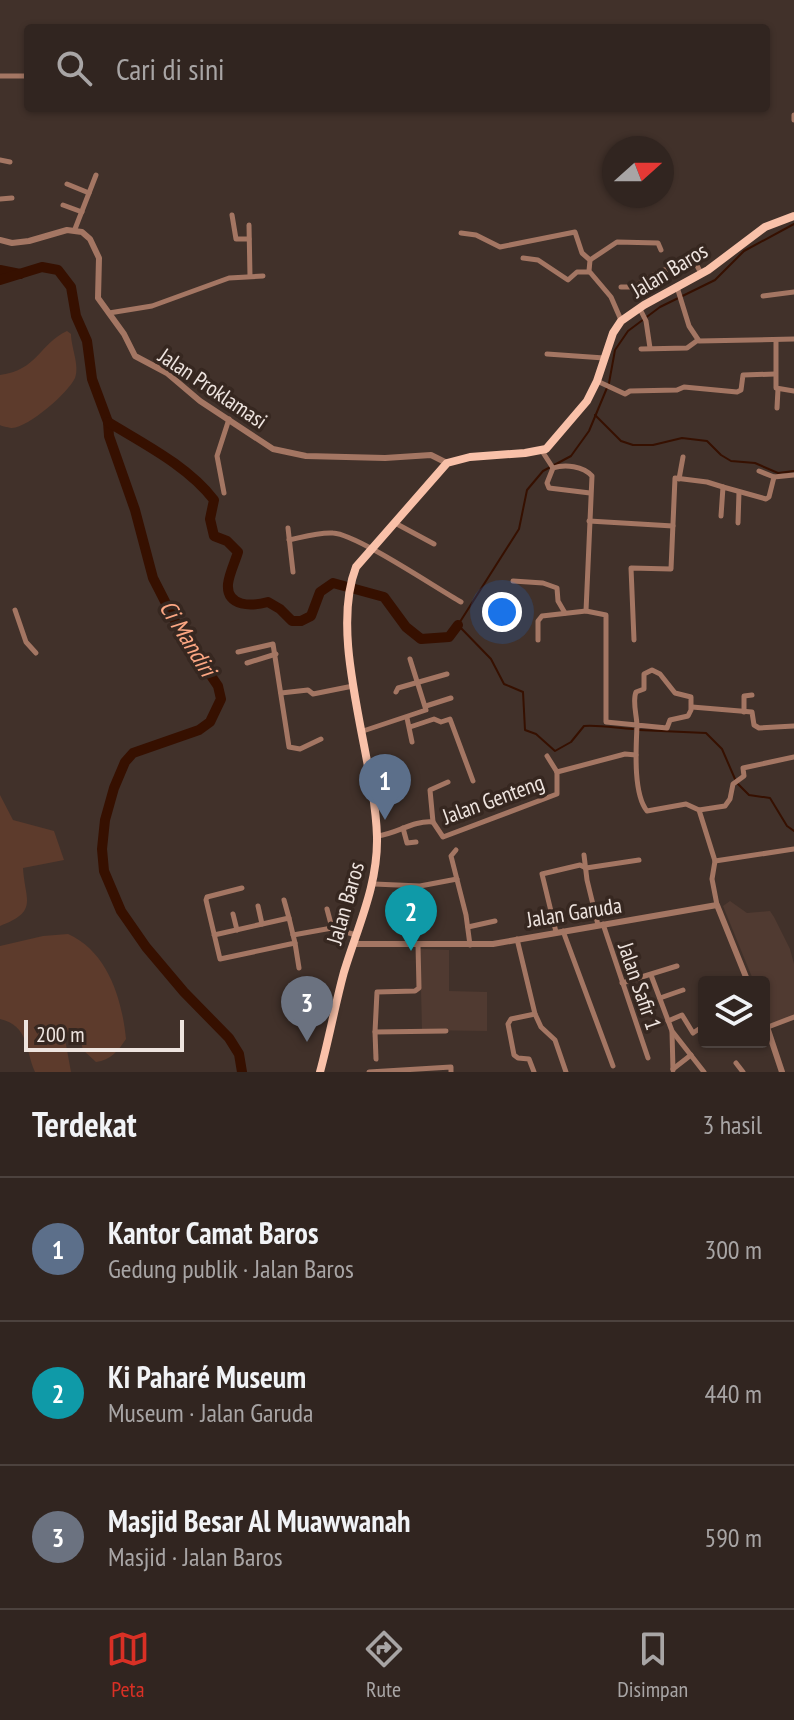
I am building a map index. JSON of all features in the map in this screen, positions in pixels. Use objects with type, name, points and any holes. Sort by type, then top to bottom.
[{"type":"main road","name":"Jalan Baros","points":[[542,451],[603,384],[604,358],[621,321],[642,314],[679,292],[765,227],[794,216]]},
{"type":"main road","points":[[370,549],[447,463],[484,455],[542,451]]},
{"type":"main road","name":"Jalan Baros","points":[[320,1072],[354,939],[374,884],[377,836],[354,686],[347,599],[356,567],[370,549]]},
{"type":"street","points":[[0,76],[24,76]]},
{"type":"street","points":[[0,160],[10,162]]},
{"type":"street","points":[[0,240],[12,243],[29,241],[75,229],[96,175]]},
{"type":"street","points":[[67,184],[89,193]]},
{"type":"street","points":[[0,199],[12,198]]},
{"type":"street","points":[[63,205],[82,212]]},
{"type":"street","points":[[232,215],[236,239],[249,239]]},
{"type":"street","points":[[249,225],[250,276]]},
{"type":"street","name":"Jalan Proklamasi","points":[[75,229],[90,239],[95,248],[100,269],[98,298],[135,356],[167,373],[200,401],[269,446],[284,453],[385,458],[431,455],[447,463]]},
{"type":"street","points":[[461,233],[476,235],[500,247],[574,231],[582,253],[590,260]]},
{"type":"street","points":[[590,260],[617,242],[658,243],[661,250]]},
{"type":"street","points":[[523,258],[538,260],[568,280],[577,272],[589,271]]},
{"type":"street","points":[[590,260],[589,271],[611,297],[621,321]]},
{"type":"street","points":[[621,287],[633,287],[661,271],[695,262],[701,274]]},
{"type":"street","points":[[109,313],[152,306],[221,280],[263,276]]},
{"type":"street","points":[[679,292],[689,326],[698,340]]},
{"type":"street","points":[[763,296],[794,292]]},
{"type":"street","points":[[642,314],[650,348]]},
{"type":"street","points":[[641,349],[687,348],[698,340],[794,339]]},
{"type":"street","points":[[776,340],[777,408]]},
{"type":"street","points":[[547,354],[604,358]]},
{"type":"street","points":[[603,384],[625,394],[684,387],[739,392],[743,375],[775,374]]},
{"type":"street","points":[[778,389],[794,391]]},
{"type":"street","points":[[224,493],[217,456],[229,419]]},
{"type":"street","points":[[542,451],[551,466],[547,483],[549,488],[590,493]]},
{"type":"street","points":[[679,479],[683,457]]},
{"type":"street","points":[[551,466],[566,465],[590,473],[586,611]]},
{"type":"street","points":[[759,471],[774,477],[794,475]]},
{"type":"street","points":[[634,640],[631,568],[671,569],[675,478],[707,482],[768,499],[774,477]]},
{"type":"street","points":[[721,516],[723,487]]},
{"type":"street","points":[[738,523],[739,492]]},
{"type":"street","points":[[589,521],[673,526]]},
{"type":"street","points":[[395,523],[434,544]]},
{"type":"street","points":[[288,528],[293,572]]},
{"type":"street","points":[[289,540],[331,533],[357,539],[461,602]]},
{"type":"street","points":[[513,581],[543,583],[557,588],[558,601],[565,613]]},
{"type":"street","points":[[15,610],[26,642],[36,653]]},
{"type":"street","points":[[538,640],[540,618],[586,611],[606,615],[606,722],[637,727],[667,728],[670,720],[688,716],[692,707],[691,696],[675,693],[660,674],[649,671],[643,677],[644,689],[634,694],[637,727],[638,778],[645,810],[686,804],[699,810],[725,806],[736,782],[744,775],[742,769],[794,757]]},
{"type":"street","points":[[238,652],[270,643],[276,654],[290,748],[300,749],[321,739]]},
{"type":"street","points":[[247,663],[276,654]]},
{"type":"street","points":[[410,659],[426,706]]},
{"type":"street","points":[[396,692],[397,688],[447,674]]},
{"type":"street","points":[[281,693],[308,690],[314,694],[354,686]]},
{"type":"street","points":[[744,712],[744,695],[752,695]]},
{"type":"street","points":[[363,731],[422,713],[426,706],[451,698]]},
{"type":"street","points":[[692,707],[754,713],[755,727],[776,729],[794,726]]},
{"type":"street","points":[[407,718],[412,742]]},
{"type":"street","points":[[410,727],[434,719],[439,722],[451,720],[473,781]]},
{"type":"street","name":"Jalan Genteng","points":[[377,836],[423,822],[433,822],[439,836],[443,837],[557,794],[557,772],[625,754],[636,755]]},
{"type":"street","points":[[547,756],[557,772]]},
{"type":"street","points":[[433,822],[430,790],[448,782]]},
{"type":"street","points":[[699,810],[715,861],[712,879],[717,905],[746,976]]},
{"type":"street","points":[[403,828],[407,843],[416,842]]},
{"type":"street","points":[[715,861],[794,849]]},
{"type":"street","points":[[456,850],[451,856],[471,946]]},
{"type":"street","name":"Jalan Safir 1","points":[[584,855],[600,924],[648,1058]]},
{"type":"street","points":[[613,1066],[559,931],[542,875],[580,865],[586,868],[639,860]]},
{"type":"street","points":[[374,884],[420,886],[457,879]]},
{"type":"street","points":[[242,888],[207,897],[221,959],[295,943]]},
{"type":"street","points":[[284,900],[299,968]]},
{"type":"street","name":"Jalan Garuda","points":[[354,939],[471,946],[600,924],[636,921],[717,905]]},
{"type":"street","points":[[258,906],[262,924]]},
{"type":"street","points":[[327,909],[332,928]]},
{"type":"street","points":[[233,914],[237,930]]},
{"type":"street","points":[[214,935],[289,918]]},
{"type":"street","points":[[468,927],[495,921]]},
{"type":"street","points":[[293,935],[332,928],[354,939]]},
{"type":"street","points":[[517,939],[535,1014],[541,1027],[555,1040],[566,1072]]},
{"type":"street","points":[[376,1059],[377,992],[415,991],[419,988],[418,945]]},
{"type":"street","points":[[622,983],[677,966]]},
{"type":"street","points":[[651,975],[672,1031],[704,1072]]},
{"type":"street","points":[[660,998],[683,990]]},
{"type":"street","points":[[534,1072],[529,1059],[514,1055],[508,1024],[511,1019],[535,1014]]},
{"type":"street","points":[[668,1021],[682,1015],[693,1033],[698,1030]]},
{"type":"street","points":[[770,1026],[794,1017]]},
{"type":"street","points":[[375,1032],[446,1031]]},
{"type":"street","points":[[671,1071],[672,1031]]},
{"type":"street","points":[[770,1033],[782,1072]]},
{"type":"street","points":[[671,1071],[691,1055]]},
{"type":"street","points":[[736,1063],[743,1072]]},
{"type":"street","points":[[369,1072],[451,1067],[451,1072]]},
{"type":"shaded area","points":[[67,331],[71,334],[76,368],[71,384],[28,422],[12,428],[0,425],[0,375],[23,368]]},
{"type":"shaded area","points":[[0,795],[13,820],[54,831],[64,860],[23,868],[27,897],[25,910],[0,926]]},
{"type":"shaded area","points":[[730,901],[747,913],[770,911],[774,917],[794,964],[794,1015],[771,1024],[770,976],[752,976],[723,906]]},
{"type":"shaded area","points":[[68,934],[82,942],[103,965],[121,1008],[126,1039],[114,1054],[96,1062],[83,1050],[78,1030],[69,1030],[65,1039],[71,1072],[35,1072],[21,1033],[9,1022],[0,1019],[0,946]]},
{"type":"shaded area","points":[[420,949],[449,950],[449,991],[487,992],[487,1031],[422,1030]]},
{"type":"waterway","points":[[633,729],[584,726],[571,742],[555,751],[536,734],[525,730],[523,692],[504,684],[491,659],[458,625],[519,529],[527,490],[543,471],[571,456],[589,431],[609,383],[615,350],[628,331],[660,307],[715,280],[744,251],[794,224]]},
{"type":"waterway","name":"Ci Mandiri","points":[[0,280],[42,267],[58,270],[71,287],[76,316],[87,341],[92,379],[135,510],[153,578],[178,627],[218,686],[221,699],[210,722],[199,730],[133,753],[125,762],[105,820],[102,849],[104,871],[121,911],[184,992],[229,1038],[239,1054],[242,1072]]},
{"type":"waterway","points":[[0,270],[20,274]]},
{"type":"waterway","points":[[595,415],[621,441],[633,445],[653,445],[682,438],[707,441],[731,461],[755,463],[778,473],[794,471]]},
{"type":"waterway","points":[[108,422],[179,466],[214,500],[210,519],[214,536],[227,541],[238,552],[228,584],[231,598],[236,601],[242,604],[268,602],[292,621],[301,621],[311,616],[320,592],[333,583],[384,597],[406,627],[421,639],[449,637],[458,625]]},
{"type":"waterway","points":[[639,730],[706,733],[722,749],[735,779]]},
{"type":"waterway","points":[[738,784],[749,795],[770,798],[787,826],[794,831]]},
{"type":"place","name":"Kantor Camat Baros","points":[[385,820]]},
{"type":"place","name":"Ki Paharé Museum","points":[[411,951]]},
{"type":"place","name":"Masjid Besar Al Muawwanah","points":[[307,1042]]}]
